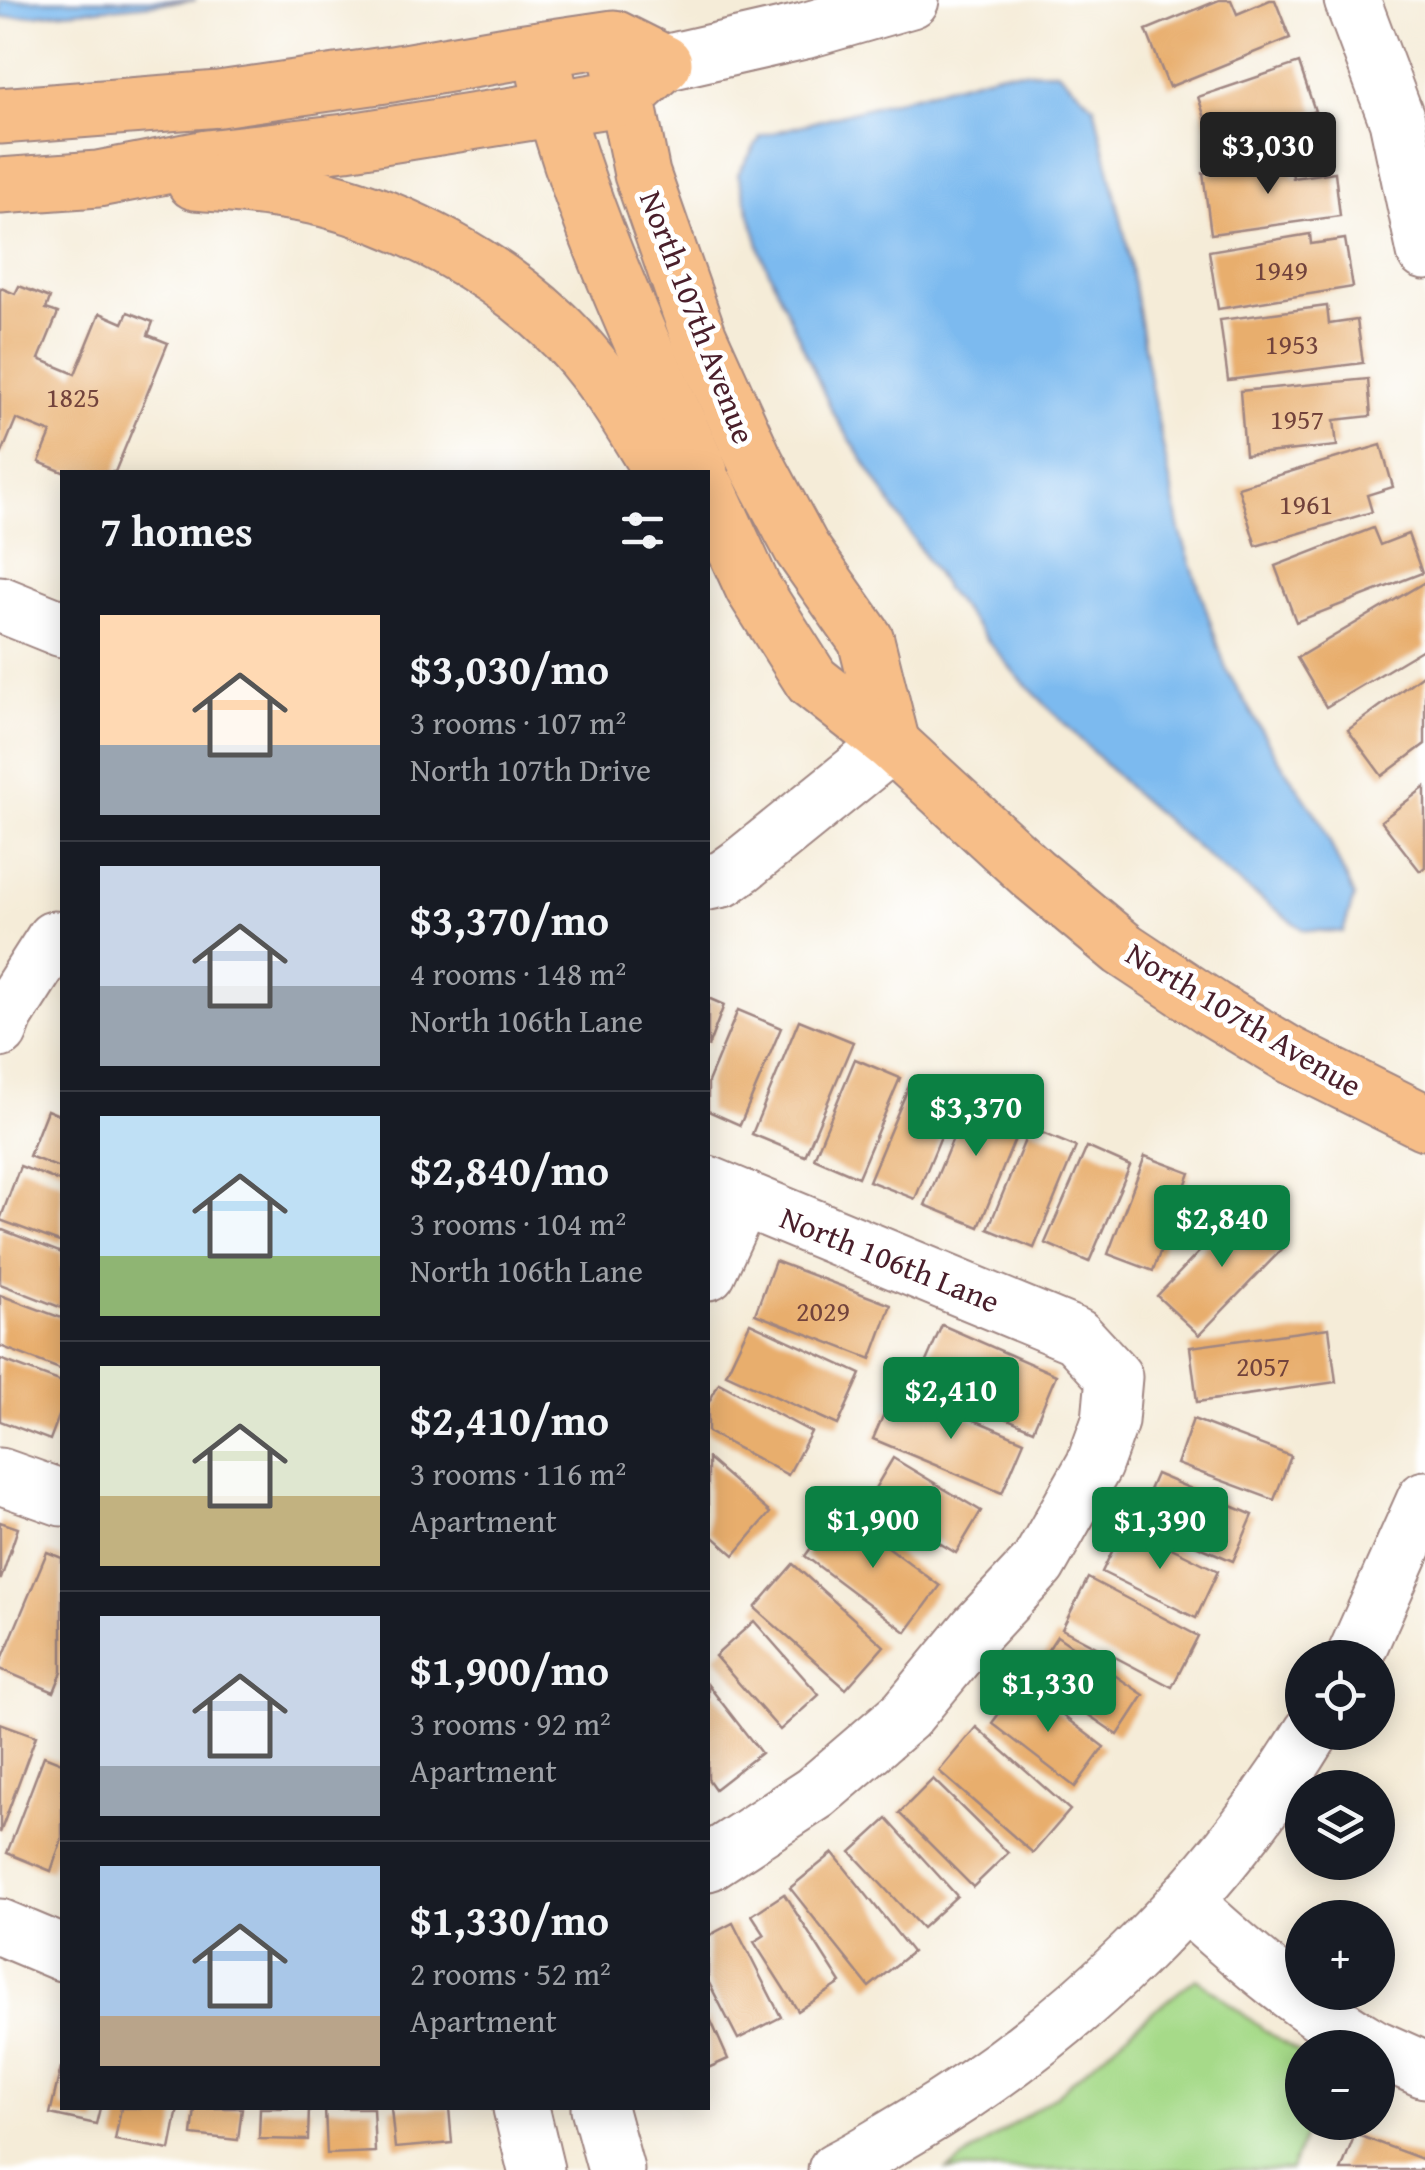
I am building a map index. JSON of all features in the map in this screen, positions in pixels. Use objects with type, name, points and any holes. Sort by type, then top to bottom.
[{"type":"main road","name":"North 107th Avenue","points":[[577,43],[608,93],[642,174],[698,337],[747,446],[802,549],[866,640],[892,744]]},
{"type":"main road","name":"North 107th Avenue","points":[[577,43],[608,93],[582,197],[642,346],[699,470]]},
{"type":"main road","points":[[0,116],[219,99],[577,43]]},
{"type":"main road","points":[[98,179],[207,158],[345,142],[608,93]]},
{"type":"main road","points":[[0,186],[98,179],[263,188],[326,199],[391,221],[499,280],[554,324],[626,413],[660,470]]},
{"type":"main road","name":"North 107th Avenue","points":[[710,494],[753,588],[812,681],[892,744],[1032,873],[1124,949],[1290,1054],[1425,1122]]},
{"type":"main road","points":[[710,545],[753,588]]},
{"type":"street","points":[[608,93],[911,0]]},
{"type":"street","points":[[1352,0],[1397,120],[1425,252]]},
{"type":"street","points":[[0,604],[60,628]]},
{"type":"street","points":[[710,882],[723,879],[742,866],[892,744]]},
{"type":"street","points":[[0,1030],[6,1014],[58,940]]},
{"type":"street","points":[[710,1262],[725,1191]]},
{"type":"street","name":"North 106th Lane","points":[[710,1862],[815,1792],[906,1714],[1038,1564],[1094,1465],[1110,1420],[1114,1377],[1076,1336],[725,1191]]},
{"type":"street","points":[[0,1476],[60,1497]]},
{"type":"street","points":[[1362,1640],[1425,1499]]},
{"type":"street","points":[[836,2170],[952,2102],[1076,2010],[1185,1902],[1236,1841],[1301,1750]]},
{"type":"street","points":[[1185,1902],[1278,1982],[1345,2030]]},
{"type":"street","points":[[0,1927],[60,1952]]},
{"type":"street","points":[[1395,2057],[1425,2070]]},
{"type":"street","points":[[521,2110],[536,2170]]},
{"type":"street","points":[[600,2110],[616,2170]]},
{"type":"green space","points":[[1196,1978],[1285,2044],[1285,2140],[1302,2140],[1291,2170],[947,2170],[1056,2095]]},
{"type":"water","points":[[0,0],[196,0],[0,18]]},
{"type":"water","points":[[1057,71],[1094,106],[1126,240],[1180,531],[1226,669],[1275,754],[1320,820],[1354,897],[1343,932],[1304,930],[1230,876],[1135,794],[1018,677],[946,590],[832,411],[763,258],[738,174],[761,136],[1002,72]]},
{"type":"building","points":[[1219,0],[1231,0],[1237,14],[1275,0],[1290,38],[1169,87],[1146,30]]},
{"type":"building","points":[[1299,63],[1315,111],[1286,120],[1289,132],[1218,156],[1198,97]]},
{"type":"building","points":[[1291,162],[1293,178],[1335,172],[1340,216],[1211,234],[1203,173]]},
{"type":"building","points":[[1310,234],[1311,244],[1345,239],[1353,287],[1218,309],[1209,251]]},
{"type":"building","points":[[19,286],[50,298],[46,309],[58,313],[39,359],[75,374],[100,313],[123,323],[128,312],[153,322],[148,335],[168,343],[116,470],[60,471],[39,462],[51,433],[16,419],[0,458],[0,291],[1,288],[15,294]]},
{"type":"building","points":[[1327,306],[1329,324],[1357,320],[1363,363],[1228,380],[1220,320]]},
{"type":"building","points":[[1368,379],[1371,416],[1334,420],[1337,446],[1245,455],[1240,391]]},
{"type":"building","points":[[1381,445],[1393,487],[1367,495],[1372,512],[1256,546],[1238,487]]},
{"type":"building","points":[[1373,528],[1380,545],[1408,534],[1422,573],[1296,622],[1275,566]]},
{"type":"building","points":[[1425,582],[1425,648],[1326,707],[1297,658]]},
{"type":"building","points":[[1425,673],[1425,744],[1382,776],[1348,730]]},
{"type":"building","points":[[1425,787],[1425,867],[1420,871],[1381,821]]},
{"type":"building","points":[[710,999],[724,1005],[710,1042]]},
{"type":"building","points":[[738,1010],[781,1028],[740,1125],[710,1112],[710,1077]]},
{"type":"building","points":[[799,1020],[853,1042],[805,1156],[752,1134]]},
{"type":"building","points":[[855,1059],[900,1078],[858,1177],[814,1158]]},
{"type":"building","points":[[911,1081],[956,1100],[915,1199],[869,1181]]},
{"type":"building","points":[[973,1090],[1026,1112],[979,1227],[925,1205]]},
{"type":"building","points":[[47,1110],[60,1115],[60,1168],[29,1156]]},
{"type":"building","points":[[1030,1128],[1076,1147],[1034,1248],[988,1229]]},
{"type":"building","points":[[1087,1147],[1130,1166],[1089,1262],[1045,1243]]},
{"type":"building","points":[[1145,1156],[1190,1173],[1153,1271],[1108,1254]]},
{"type":"building","points":[[20,1166],[60,1181],[60,1242],[0,1220]]},
{"type":"building","points":[[1244,1205],[1286,1245],[1199,1335],[1157,1296]]},
{"type":"building","points":[[0,1229],[60,1252],[60,1307],[0,1284]]},
{"type":"building","points":[[775,1261],[891,1305],[871,1359],[755,1314]]},
{"type":"building","points":[[0,1295],[60,1317],[60,1369],[0,1346]]},
{"type":"building","points":[[750,1323],[861,1374],[838,1425],[726,1374]]},
{"type":"building","points":[[942,1325],[1056,1375],[1033,1430],[918,1380]]},
{"type":"building","points":[[1329,1328],[1336,1382],[1197,1402],[1190,1347]]},
{"type":"building","points":[[0,1359],[60,1381],[60,1413],[50,1440],[0,1421]]},
{"type":"building","points":[[719,1383],[811,1432],[788,1475],[710,1433],[710,1400]]},
{"type":"building","points":[[911,1393],[1024,1441],[1002,1493],[873,1439],[886,1409],[901,1415]]},
{"type":"building","points":[[1193,1419],[1291,1456],[1274,1500],[1177,1464]]},
{"type":"building","points":[[893,1458],[981,1511],[956,1553],[868,1500]]},
{"type":"building","points":[[710,1461],[770,1513],[734,1555],[710,1534]]},
{"type":"building","points":[[1156,1474],[1253,1515],[1233,1561],[1136,1520]]},
{"type":"building","points":[[839,1510],[940,1586],[906,1632],[805,1556]]},
{"type":"building","points":[[0,1522],[18,1528],[1,1579],[0,1579]]},
{"type":"building","points":[[1125,1525],[1218,1571],[1196,1618],[1102,1572]]},
{"type":"building","points":[[47,1552],[60,1557],[60,1677],[54,1692],[0,1669]]},
{"type":"building","points":[[793,1564],[884,1646],[846,1689],[755,1608]]},
{"type":"building","points":[[1088,1578],[1198,1636],[1172,1687],[1062,1629]]},
{"type":"building","points":[[754,1621],[819,1695],[780,1730],[715,1656]]},
{"type":"building","points":[[1057,1636],[1144,1695],[1118,1735],[1031,1676]]},
{"type":"building","points":[[1021,1684],[1104,1747],[1075,1787],[992,1723]]},
{"type":"building","points":[[710,1688],[761,1753],[715,1789],[710,1782]]},
{"type":"building","points":[[0,1723],[36,1736],[0,1833]]},
{"type":"building","points":[[976,1727],[1070,1810],[1033,1853],[939,1771]]},
{"type":"building","points":[[44,1756],[60,1762],[60,1845],[51,1871],[7,1853]]},
{"type":"building","points":[[933,1779],[1008,1853],[973,1887],[899,1813]]},
{"type":"building","points":[[887,1819],[957,1896],[922,1928],[851,1852]]},
{"type":"building","points":[[833,1853],[912,1952],[869,1987],[790,1888]]},
{"type":"building","points":[[784,1894],[841,1983],[798,2011],[754,1942],[765,1935],[752,1915]]},
{"type":"building","points":[[733,1923],[781,2017],[738,2039],[710,1985],[710,1935]]},
{"type":"building","points":[[710,2018],[728,2059],[710,2067]]},
{"type":"building","points":[[60,2071],[60,2110],[100,2110],[96,2124],[50,2114]]},
{"type":"building","points":[[121,2110],[178,2110],[170,2150],[115,2140]]},
{"type":"building","points":[[195,2110],[242,2110],[238,2140],[192,2135]]},
{"type":"building","points":[[260,2110],[309,2110],[308,2140],[259,2139]]},
{"type":"building","points":[[325,2110],[373,2110],[375,2152],[327,2154]]},
{"type":"building","points":[[391,2110],[449,2110],[452,2143],[395,2148]]},
{"type":"building","points":[[1353,2140],[1371,2140],[1425,2160],[1425,2170],[1341,2170]]}]
